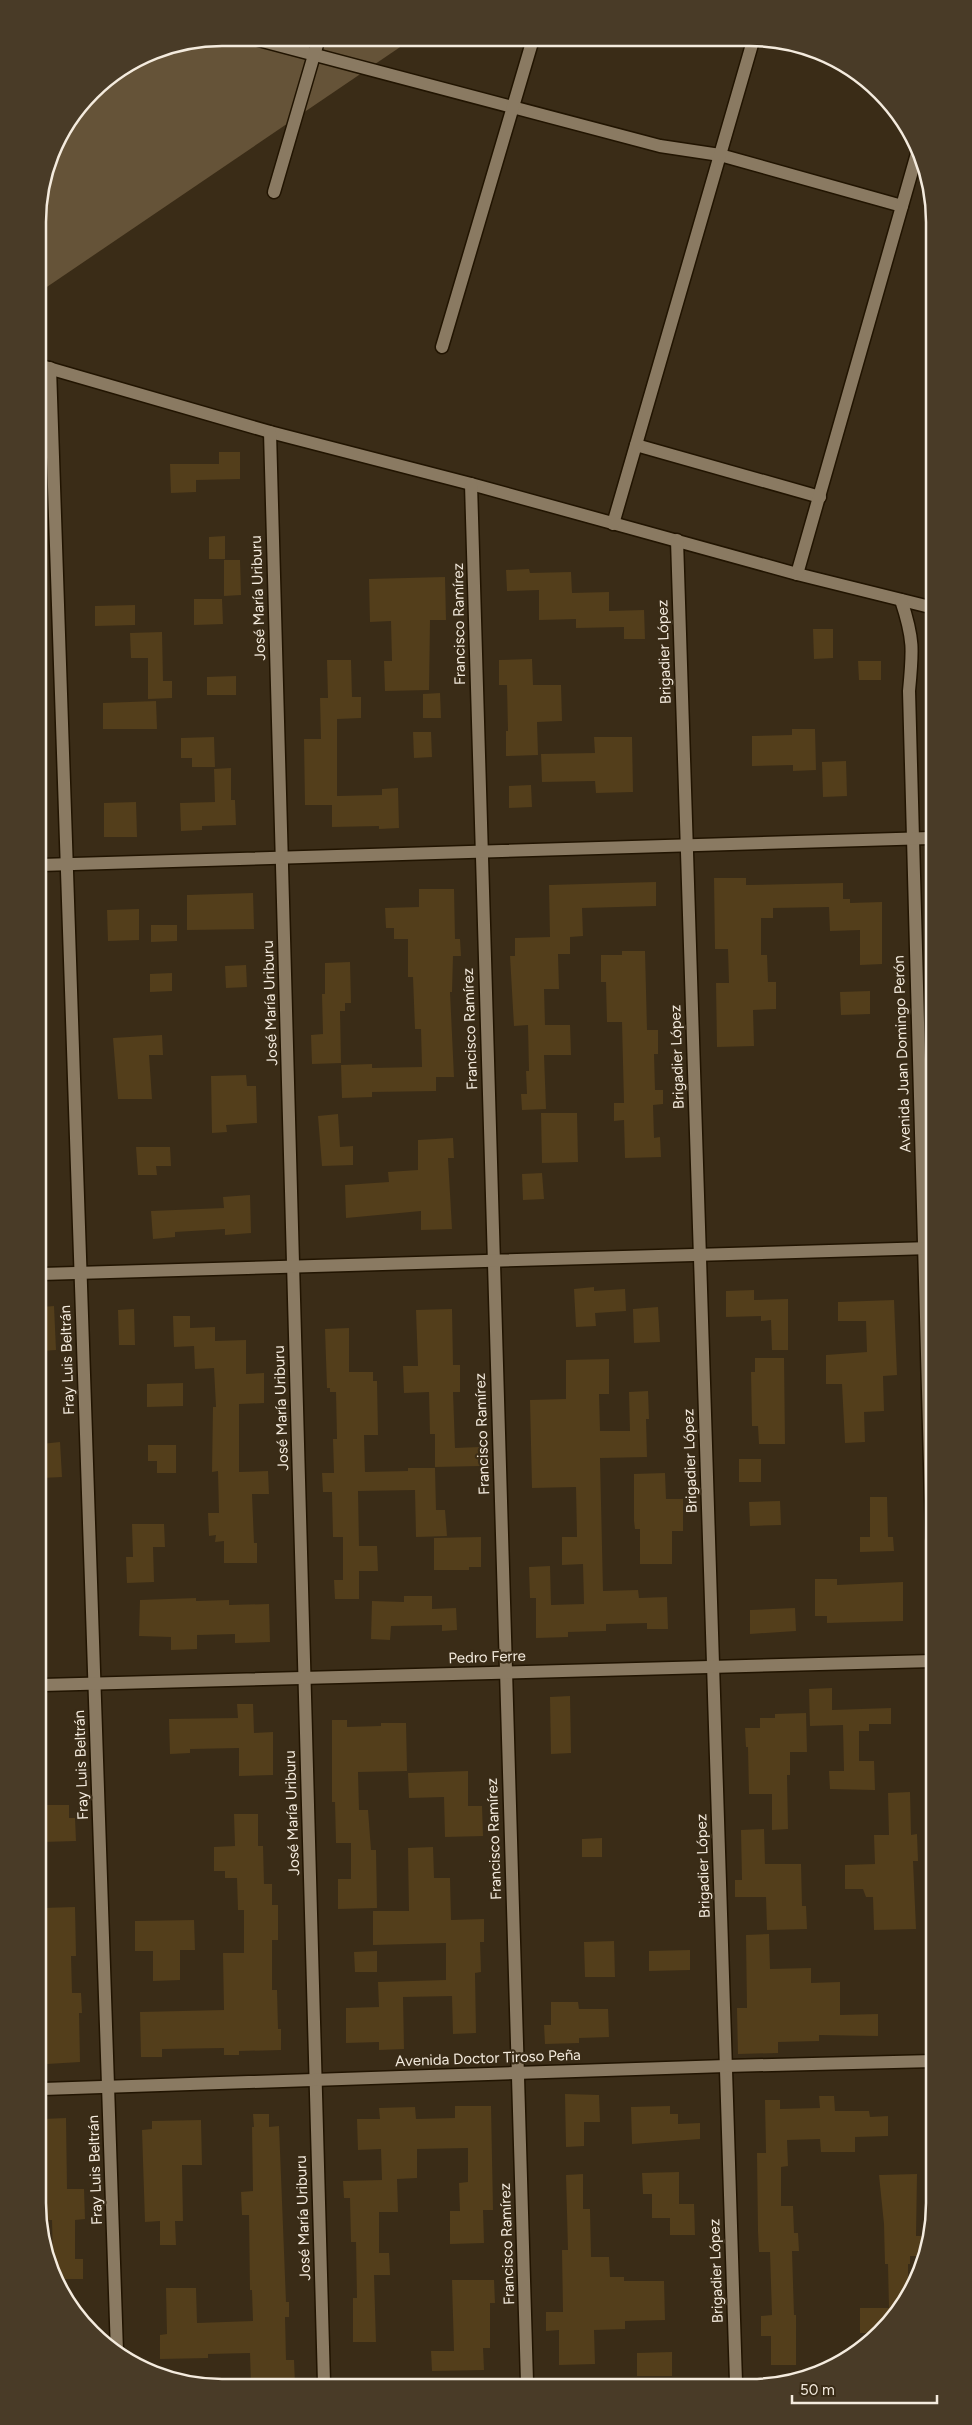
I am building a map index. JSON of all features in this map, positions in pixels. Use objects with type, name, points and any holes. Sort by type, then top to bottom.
[{"type":"street","points":[[442,347],[531,46]]},
{"type":"street","points":[[613,524],[752,46]]},
{"type":"street","points":[[286,47],[660,146],[720,155],[902,206]]},
{"type":"street","points":[[274,192],[316,47]]},
{"type":"street","points":[[797,574],[915,162]]},
{"type":"street","points":[[47,367],[270,432],[471,484],[797,574],[926,606]]},
{"type":"street","name":"Fray Luis Beltrán","points":[[47,429],[67,864],[117,2343]]},
{"type":"street","name":"José María Uriburu","points":[[270,432],[324,2379]]},
{"type":"street","points":[[636,445],[820,497]]},
{"type":"street","name":"Francisco Ramírez","points":[[471,484],[527,2379]]},
{"type":"street","name":"Brigadier López","points":[[677,540],[736,2379]]},
{"type":"street","name":"Avenida Juan Domingo Perón","points":[[901,600],[911,631],[913,649],[909,691],[926,1180]]},
{"type":"street","points":[[47,864],[926,838]]},
{"type":"street","points":[[46,1274],[925,1248]]},
{"type":"street","name":"Pedro Ferre","points":[[46,1685],[925,1661]]},
{"type":"street","name":"Avenida Doctor Tiroso Peña","points":[[46,2089],[925,2061]]},
{"type":"shaded area","points":[[401,47],[47,287],[48,199],[52,177],[64,144],[90,106],[124,76],[144,64],[177,52],[199,48]]},
{"type":"building","points":[[219,452],[240,452],[240,479],[196,480],[196,492],[171,493],[170,464],[219,464]]},
{"type":"building","points":[[225,536],[225,559],[209,559],[209,537]]},
{"type":"building","points":[[224,560],[240,560],[241,595],[224,596]]},
{"type":"building","points":[[529,569],[530,573],[571,572],[572,593],[609,592],[609,611],[644,610],[645,639],[624,639],[624,627],[576,628],[576,619],[539,620],[539,590],[507,591],[506,570]]},
{"type":"building","points":[[445,577],[446,620],[430,620],[429,690],[385,691],[384,661],[392,661],[391,621],[370,622],[369,579]]},
{"type":"building","points":[[194,599],[222,599],[223,624],[194,625]]},
{"type":"building","points":[[135,605],[135,625],[95,626],[95,606]]},
{"type":"building","points":[[813,629],[833,629],[833,658],[814,659]]},
{"type":"building","points":[[162,632],[163,681],[172,681],[172,698],[148,699],[148,658],[131,658],[130,633]]},
{"type":"building","points":[[532,659],[533,685],[561,685],[562,721],[537,722],[538,755],[506,756],[506,731],[508,731],[507,685],[499,685],[499,660]]},
{"type":"building","points":[[327,660],[351,660],[352,697],[361,697],[361,718],[337,719],[337,796],[382,795],[382,789],[398,788],[399,828],[379,829],[379,826],[332,827],[332,805],[305,805],[304,739],[321,739],[320,698],[328,698]]},
{"type":"building","points":[[858,661],[881,661],[881,680],[859,680]]},
{"type":"building","points":[[236,676],[236,695],[207,695],[207,677]]},
{"type":"building","points":[[440,693],[441,718],[423,718],[423,694]]},
{"type":"building","points":[[156,701],[157,729],[103,729],[103,703]]},
{"type":"building","points":[[792,729],[815,729],[816,770],[793,771],[793,765],[752,766],[752,736],[792,735]]},
{"type":"building","points":[[413,732],[431,732],[432,757],[414,758]]},
{"type":"building","points":[[214,737],[215,767],[192,767],[192,758],[181,758],[181,738]]},
{"type":"building","points":[[594,737],[632,737],[633,792],[596,793],[595,781],[542,782],[541,754],[595,753]]},
{"type":"building","points":[[846,761],[847,796],[823,797],[822,762]]},
{"type":"building","points":[[231,768],[231,800],[235,800],[236,825],[202,826],[202,830],[181,831],[180,803],[215,802],[214,769]]},
{"type":"building","points":[[531,785],[532,807],[509,808],[509,786]]},
{"type":"building","points":[[136,802],[137,837],[104,837],[104,803]]},
{"type":"building","points":[[714,878],[746,878],[746,885],[843,883],[843,899],[850,899],[850,903],[882,902],[882,964],[860,965],[860,930],[830,931],[829,907],[773,908],[773,918],[761,918],[761,955],[767,955],[768,982],[776,982],[776,1009],[753,1010],[754,1046],[717,1047],[716,983],[729,983],[728,949],[715,949]]},
{"type":"building","points":[[656,882],[656,906],[582,908],[583,936],[570,937],[570,954],[558,954],[559,989],[544,989],[545,1025],[570,1025],[571,1055],[544,1055],[546,1109],[522,1110],[521,1094],[527,1094],[526,1071],[529,1071],[528,1025],[514,1026],[510,956],[515,956],[515,938],[550,937],[549,885]]},
{"type":"building","points":[[419,889],[454,889],[455,939],[460,939],[461,956],[453,956],[452,992],[450,992],[454,1077],[436,1077],[436,1091],[372,1092],[372,1097],[342,1098],[341,1065],[372,1064],[372,1068],[422,1067],[421,1029],[415,1029],[413,977],[408,977],[408,939],[394,939],[394,928],[386,928],[385,908],[419,907]]},
{"type":"building","points":[[253,893],[254,929],[187,930],[187,895]]},
{"type":"building","points":[[139,909],[139,940],[108,941],[107,910]]},
{"type":"building","points":[[151,925],[177,925],[177,941],[151,942]]},
{"type":"building","points":[[622,951],[645,951],[647,1030],[658,1030],[658,1054],[654,1054],[655,1090],[663,1090],[663,1104],[653,1105],[654,1138],[660,1137],[661,1157],[625,1158],[624,1120],[614,1121],[614,1103],[624,1103],[622,1022],[607,1022],[606,982],[601,982],[601,955],[622,955]]},
{"type":"building","points":[[350,962],[351,1003],[345,1003],[345,1011],[340,1011],[341,1063],[312,1064],[311,1035],[323,1034],[322,994],[325,994],[325,963]]},
{"type":"building","points":[[246,965],[247,987],[226,988],[225,966]]},
{"type":"building","points":[[172,973],[172,991],[150,992],[150,974]]},
{"type":"building","points":[[870,991],[870,1014],[841,1015],[840,992]]},
{"type":"building","points":[[162,1035],[163,1055],[149,1055],[152,1099],[118,1099],[113,1038]]},
{"type":"building","points":[[246,1075],[247,1086],[256,1086],[257,1123],[226,1125],[227,1132],[212,1133],[211,1076]]},
{"type":"building","points":[[541,1113],[577,1113],[578,1162],[542,1163]]},
{"type":"building","points":[[338,1114],[340,1147],[353,1146],[353,1165],[322,1166],[318,1116]]},
{"type":"building","points":[[453,1138],[454,1158],[448,1158],[452,1229],[421,1230],[421,1211],[346,1218],[345,1185],[389,1182],[388,1172],[418,1170],[418,1140]]},
{"type":"building","points":[[136,1147],[170,1147],[171,1166],[156,1166],[157,1175],[138,1175]]},
{"type":"building","points":[[542,1173],[544,1199],[523,1200],[522,1174]]},
{"type":"building","points":[[250,1195],[251,1233],[225,1235],[225,1229],[175,1232],[175,1237],[153,1239],[151,1211],[224,1208],[223,1197]]},
{"type":"building","points":[[594,1287],[594,1291],[625,1289],[626,1311],[595,1313],[596,1326],[576,1327],[574,1289]]},
{"type":"building","points":[[754,1290],[754,1300],[788,1299],[788,1350],[772,1350],[771,1320],[761,1321],[761,1316],[726,1317],[726,1291]]},
{"type":"building","points":[[894,1300],[897,1375],[883,1376],[884,1411],[864,1412],[865,1442],[845,1443],[842,1384],[826,1384],[826,1355],[867,1352],[866,1321],[838,1321],[838,1302]]},
{"type":"building","points":[[54,1306],[56,1350],[46,1351],[46,1307]]},
{"type":"building","points":[[658,1307],[660,1342],[634,1343],[633,1309]]},
{"type":"building","points":[[134,1309],[135,1345],[119,1345],[118,1310]]},
{"type":"building","points":[[452,1309],[453,1365],[460,1365],[460,1392],[453,1392],[455,1448],[480,1447],[480,1466],[435,1467],[435,1434],[430,1434],[429,1392],[404,1393],[403,1366],[418,1366],[416,1310]]},
{"type":"building","points":[[173,1316],[190,1316],[190,1328],[215,1327],[215,1341],[246,1340],[246,1374],[264,1373],[264,1403],[239,1404],[239,1472],[268,1471],[269,1494],[252,1494],[254,1543],[257,1543],[257,1563],[224,1563],[224,1541],[215,1542],[216,1535],[209,1536],[208,1513],[219,1513],[218,1471],[212,1472],[213,1407],[216,1407],[214,1368],[195,1369],[194,1346],[174,1347]]},
{"type":"building","points":[[349,1328],[349,1372],[373,1372],[373,1381],[377,1381],[378,1435],[364,1435],[365,1472],[408,1471],[408,1468],[435,1468],[436,1510],[445,1510],[447,1536],[416,1537],[415,1490],[358,1491],[359,1546],[377,1546],[378,1571],[359,1571],[359,1599],[335,1599],[334,1580],[343,1580],[343,1537],[333,1537],[332,1492],[323,1492],[322,1473],[334,1473],[333,1439],[337,1439],[336,1392],[330,1392],[330,1388],[327,1388],[325,1329]]},
{"type":"building","points":[[755,1358],[784,1358],[785,1444],[759,1444],[758,1426],[752,1426],[751,1372],[755,1372]]},
{"type":"building","points":[[609,1359],[609,1394],[599,1394],[600,1431],[630,1431],[629,1392],[648,1391],[649,1419],[646,1419],[647,1457],[600,1458],[603,1591],[638,1590],[639,1598],[667,1597],[668,1629],[647,1629],[647,1623],[606,1624],[606,1631],[568,1632],[568,1637],[536,1638],[536,1598],[530,1598],[529,1567],[550,1566],[551,1605],[584,1604],[583,1564],[562,1565],[562,1537],[577,1537],[576,1487],[532,1488],[530,1400],[566,1399],[566,1360]]},
{"type":"building","points":[[183,1383],[183,1406],[147,1407],[147,1384]]},
{"type":"building","points":[[60,1442],[62,1477],[46,1478],[46,1443]]},
{"type":"building","points":[[148,1445],[176,1445],[176,1473],[157,1473],[157,1461],[148,1461]]},
{"type":"building","points":[[739,1459],[761,1459],[761,1482],[739,1482]]},
{"type":"building","points":[[665,1473],[666,1499],[683,1499],[683,1531],[672,1531],[672,1564],[640,1564],[640,1529],[635,1529],[634,1521],[634,1474]]},
{"type":"building","points":[[870,1497],[887,1497],[888,1537],[893,1537],[894,1551],[860,1552],[860,1537],[870,1537]]},
{"type":"building","points":[[780,1501],[781,1525],[750,1526],[749,1502]]},
{"type":"building","points":[[132,1524],[164,1524],[165,1547],[153,1547],[154,1582],[127,1583],[126,1557],[133,1557]]},
{"type":"building","points":[[481,1537],[481,1567],[469,1567],[469,1570],[434,1570],[434,1538]]},
{"type":"building","points":[[815,1579],[837,1579],[837,1585],[903,1582],[903,1621],[827,1623],[827,1616],[815,1616]]},
{"type":"building","points":[[404,1596],[432,1596],[432,1609],[456,1608],[457,1630],[442,1631],[442,1625],[391,1626],[390,1640],[371,1639],[372,1601],[404,1602]]},
{"type":"building","points":[[196,1598],[196,1601],[229,1600],[229,1605],[269,1604],[270,1642],[235,1643],[235,1634],[197,1635],[197,1649],[171,1650],[171,1637],[139,1636],[140,1600]]},
{"type":"building","points":[[795,1608],[796,1631],[750,1634],[750,1610]]},
{"type":"building","points":[[832,1688],[832,1710],[891,1708],[891,1724],[869,1724],[869,1731],[859,1731],[859,1761],[874,1761],[875,1790],[830,1789],[829,1771],[844,1771],[843,1725],[810,1726],[809,1689]]},
{"type":"building","points":[[570,1696],[571,1753],[551,1754],[550,1697]]},
{"type":"building","points":[[237,1704],[253,1704],[254,1733],[273,1732],[273,1775],[239,1776],[239,1748],[190,1749],[190,1753],[170,1754],[169,1719],[238,1718]]},
{"type":"building","points":[[806,1713],[807,1752],[790,1752],[790,1775],[787,1775],[788,1829],[772,1830],[772,1794],[749,1794],[748,1747],[746,1747],[745,1728],[760,1728],[760,1718],[775,1718],[775,1714]]},
{"type":"building","points":[[332,1720],[347,1720],[347,1727],[381,1726],[381,1723],[406,1723],[407,1771],[358,1772],[359,1810],[368,1810],[371,1850],[376,1850],[377,1908],[338,1909],[338,1879],[351,1879],[351,1843],[336,1843],[335,1802],[332,1802]]},
{"type":"building","points":[[468,1771],[468,1806],[482,1806],[483,1836],[445,1837],[444,1797],[409,1798],[408,1773]]},
{"type":"building","points":[[910,1792],[911,1835],[917,1834],[918,1861],[913,1861],[916,1929],[874,1930],[873,1897],[866,1897],[863,1889],[845,1889],[845,1865],[875,1864],[874,1835],[889,1835],[888,1793]]},
{"type":"building","points":[[46,1805],[69,1805],[69,1818],[75,1818],[76,1841],[46,1842]]},
{"type":"building","points":[[234,1814],[258,1814],[258,1846],[263,1846],[264,1884],[272,1884],[272,1905],[278,1905],[278,1940],[272,1940],[272,1990],[277,1990],[278,2029],[281,2029],[281,2050],[239,2051],[239,2055],[224,2055],[224,2048],[162,2049],[162,2057],[141,2057],[140,2012],[224,2010],[223,1953],[244,1953],[244,1910],[238,1910],[237,1878],[225,1878],[225,1871],[214,1871],[214,1847],[235,1846]]},
{"type":"building","points":[[764,1829],[765,1864],[801,1864],[802,1906],[806,1906],[807,1929],[767,1930],[766,1897],[735,1897],[735,1880],[742,1880],[741,1830]]},
{"type":"building","points":[[602,1838],[602,1857],[582,1857],[582,1839]]},
{"type":"building","points":[[433,1847],[434,1878],[450,1878],[451,1920],[484,1919],[484,1942],[480,1942],[481,1972],[475,1973],[476,2033],[453,2034],[452,1996],[403,1997],[404,2049],[379,2050],[379,2042],[346,2043],[346,2008],[379,2007],[378,1982],[446,1980],[446,1943],[373,1945],[373,1911],[409,1911],[408,1848]]},
{"type":"building","points":[[75,1907],[76,1956],[71,1956],[72,1993],[81,1993],[82,2013],[79,2013],[80,2062],[47,2064],[46,1908]]},
{"type":"building","points":[[194,1920],[195,1950],[180,1950],[180,1980],[153,1981],[153,1951],[135,1951],[135,1921]]},
{"type":"building","points":[[769,1934],[770,1969],[811,1968],[811,1983],[840,1982],[840,2015],[878,2014],[878,2036],[819,2035],[819,2041],[778,2042],[778,2053],[738,2054],[737,2008],[747,2008],[746,1935]]},
{"type":"building","points":[[614,1941],[615,1977],[585,1977],[584,1942]]},
{"type":"building","points":[[690,1950],[690,1970],[649,1971],[649,1951]]},
{"type":"building","points":[[377,1951],[377,1972],[355,1972],[354,1952]]},
{"type":"building","points":[[551,2002],[578,2002],[579,2009],[608,2009],[609,2037],[579,2038],[579,2043],[545,2044],[544,2025],[551,2025]]},
{"type":"building","points":[[565,2094],[599,2095],[600,2122],[584,2122],[584,2146],[566,2147]]},
{"type":"building","points":[[819,2096],[834,2096],[835,2111],[869,2111],[870,2117],[888,2116],[888,2136],[855,2137],[855,2152],[821,2152],[820,2139],[787,2140],[788,2166],[781,2167],[781,2206],[793,2206],[794,2233],[798,2233],[799,2251],[792,2251],[794,2315],[796,2315],[796,2365],[771,2365],[771,2336],[761,2336],[761,2316],[772,2315],[770,2252],[759,2252],[758,2231],[757,2153],[766,2153],[765,2100],[780,2100],[780,2109],[820,2108]]},
{"type":"building","points":[[455,2106],[491,2106],[493,2210],[483,2210],[484,2243],[450,2244],[450,2211],[460,2211],[459,2183],[468,2182],[468,2148],[417,2149],[417,2178],[397,2179],[398,2212],[379,2212],[379,2253],[389,2253],[390,2275],[374,2275],[376,2342],[353,2342],[353,2298],[357,2298],[356,2242],[351,2242],[350,2198],[344,2198],[343,2181],[382,2180],[381,2149],[358,2150],[357,2119],[380,2119],[379,2108],[415,2107],[416,2119],[455,2118]]},
{"type":"building","points":[[670,2106],[670,2114],[678,2114],[678,2124],[700,2123],[700,2139],[632,2144],[631,2107]]},
{"type":"building","points":[[253,2114],[269,2114],[269,2127],[279,2126],[286,2302],[289,2302],[289,2317],[285,2317],[286,2360],[294,2360],[295,2379],[251,2379],[250,2353],[208,2354],[208,2358],[160,2359],[160,2335],[167,2334],[166,2288],[196,2288],[197,2323],[253,2321],[252,2290],[250,2290],[249,2215],[242,2215],[241,2192],[253,2191],[252,2127],[254,2127]]},
{"type":"building","points":[[66,2118],[67,2189],[84,2189],[85,2219],[75,2220],[75,2259],[83,2259],[83,2279],[63,2279],[53,2250],[52,2220],[48,2220],[46,2203],[46,2119]]},
{"type":"building","points":[[201,2120],[202,2165],[182,2165],[183,2221],[175,2221],[176,2245],[160,2245],[160,2221],[145,2222],[142,2130],[152,2129],[152,2121]]},
{"type":"building","points":[[679,2172],[679,2204],[694,2204],[695,2235],[670,2235],[670,2218],[652,2218],[652,2194],[643,2194],[642,2173]]},
{"type":"building","points":[[583,2174],[583,2209],[590,2209],[591,2257],[609,2257],[610,2277],[624,2277],[624,2281],[664,2281],[665,2320],[625,2321],[625,2329],[594,2330],[595,2364],[559,2365],[559,2330],[546,2331],[546,2312],[563,2312],[562,2250],[568,2250],[566,2175]]},
{"type":"building","points":[[917,2174],[916,2236],[922,2236],[917,2256],[910,2256],[908,2281],[896,2301],[868,2333],[860,2333],[860,2308],[889,2308],[888,2264],[885,2264],[884,2224],[879,2175]]},
{"type":"building","points":[[452,2280],[494,2280],[495,2303],[490,2303],[490,2348],[483,2348],[484,2370],[432,2371],[431,2351],[454,2351]]},
{"type":"building","points":[[672,2352],[672,2376],[637,2376],[637,2353]]}]
